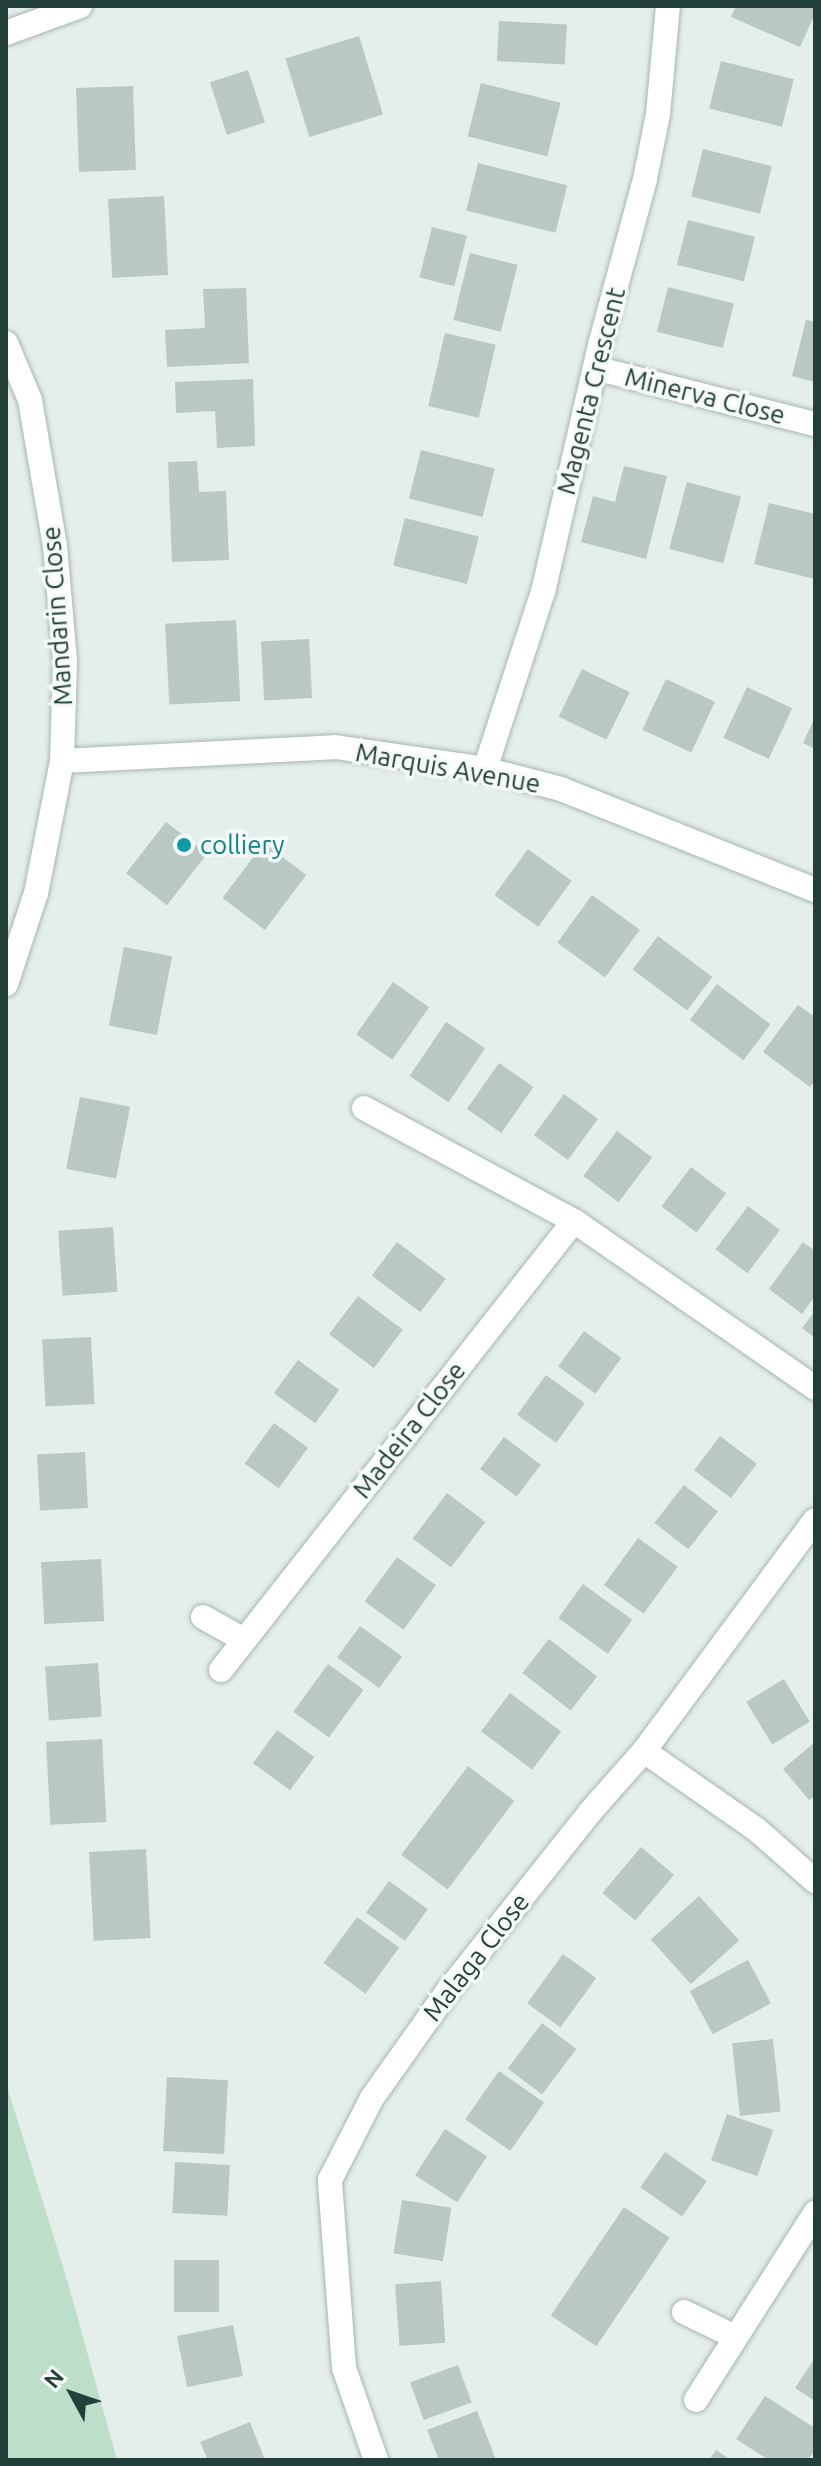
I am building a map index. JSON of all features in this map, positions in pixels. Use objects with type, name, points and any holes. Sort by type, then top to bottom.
[{"type":"street","points":[[6,33],[80,6]]},
{"type":"street","name":"Magenta Crescent","points":[[485,769],[543,592],[655,127],[668,6]]},
{"type":"street","name":"Mandarin Close","points":[[6,343],[30,400],[55,546],[65,661],[62,761],[36,893],[6,984]]},
{"type":"street","name":"Minerva Close","points":[[595,368],[815,424]]},
{"type":"street","name":"Marquis Avenue","points":[[62,761],[335,747],[485,769],[561,789],[815,890]]},
{"type":"street","points":[[364,1108],[574,1221],[815,1388]]},
{"type":"street","name":"Madeira Close","points":[[221,1670],[574,1221]]},
{"type":"street","name":"Malaga Close","points":[[376,2460],[344,2368],[330,2180],[372,2098],[447,1992],[590,1812],[644,1751],[815,1520]]},
{"type":"street","points":[[203,1617],[244,1640]]},
{"type":"street","points":[[644,1751],[756,1829],[815,1881]]},
{"type":"street","points":[[696,2400],[815,2213]]},
{"type":"street","points":[[684,2312],[735,2337]]},
{"type":"green space","points":[[6,2083],[68,2283],[117,2460],[6,2460]]},
{"type":"building","points":[[736,6],[815,6],[815,14],[800,47],[731,17]]},
{"type":"building","points":[[499,21],[567,25],[565,65],[497,61]]},
{"type":"building","points":[[359,36],[383,114],[309,137],[285,59]]},
{"type":"building","points":[[721,61],[794,79],[782,127],[709,109]]},
{"type":"building","points":[[248,70],[265,122],[227,135],[210,82]]},
{"type":"building","points":[[481,83],[561,103],[547,156],[468,136]]},
{"type":"building","points":[[133,86],[136,170],[79,172],[76,88]]},
{"type":"building","points":[[703,149],[772,166],[760,214],[691,197]]},
{"type":"building","points":[[478,163],[567,185],[555,233],[466,211]]},
{"type":"building","points":[[164,196],[168,275],[112,278],[108,199]]},
{"type":"building","points":[[688,220],[755,237],[744,281],[677,265]]},
{"type":"building","points":[[432,227],[467,236],[454,286],[419,277]]},
{"type":"building","points":[[470,253],[518,265],[501,332],[453,320]]},
{"type":"building","points":[[668,287],[734,303],[723,348],[657,332]]},
{"type":"building","points":[[246,288],[249,363],[167,367],[165,330],[205,328],[203,289]]},
{"type":"building","points":[[806,320],[815,322],[815,382],[792,376]]},
{"type":"building","points":[[445,333],[496,345],[479,418],[428,406]]},
{"type":"building","points":[[253,379],[255,446],[217,448],[215,411],[176,413],[175,382]]},
{"type":"building","points":[[421,450],[495,468],[483,517],[409,499]]},
{"type":"building","points":[[197,461],[199,492],[226,491],[229,560],[172,562],[168,462]]},
{"type":"building","points":[[624,466],[667,476],[646,559],[581,542],[593,496],[615,502]]},
{"type":"building","points":[[687,482],[741,496],[723,563],[669,549]]},
{"type":"building","points":[[769,503],[815,514],[815,579],[754,564]]},
{"type":"building","points":[[405,518],[479,536],[467,584],[393,566]]},
{"type":"building","points":[[236,620],[240,701],[169,705],[165,624]]},
{"type":"building","points":[[309,639],[312,698],[264,700],[261,642]]},
{"type":"building","points":[[582,669],[630,692],[606,740],[559,717]]},
{"type":"building","points":[[666,679],[715,702],[691,753],[642,730]]},
{"type":"building","points":[[747,687],[792,708],[769,759],[723,738]]},
{"type":"building","points":[[815,717],[815,749],[803,743]]},
{"type":"building","points":[[166,822],[207,854],[167,905],[126,873]]},
{"type":"building","points":[[264,843],[306,875],[265,930],[222,898]]},
{"type":"building","points":[[528,849],[572,881],[538,927],[494,895]]},
{"type":"building","points":[[592,895],[640,930],[605,977],[557,943]]},
{"type":"building","points":[[658,936],[712,977],[687,1010],[633,970]]},
{"type":"building","points":[[124,947],[172,956],[157,1035],[109,1026]]},
{"type":"building","points":[[393,982],[429,1007],[392,1060],[356,1034]]},
{"type":"building","points":[[717,984],[771,1024],[743,1060],[690,1020]]},
{"type":"building","points":[[798,1005],[815,1017],[815,1080],[810,1087],[763,1052]]},
{"type":"building","points":[[446,1022],[485,1048],[449,1102],[410,1076]]},
{"type":"building","points":[[499,1063],[533,1087],[501,1133],[467,1109]]},
{"type":"building","points":[[564,1094],[598,1119],[568,1160],[534,1135]]},
{"type":"building","points":[[80,1097],[130,1107],[116,1178],[66,1169]]},
{"type":"building","points":[[617,1131],[652,1157],[618,1202],[583,1176]]},
{"type":"building","points":[[691,1167],[726,1193],[697,1233],[662,1206]]},
{"type":"building","points":[[748,1206],[780,1230],[747,1273],[716,1249]]},
{"type":"building","points":[[113,1227],[118,1292],[63,1296],[58,1231]]},
{"type":"building","points":[[397,1242],[446,1279],[420,1312],[372,1276]]},
{"type":"building","points":[[803,1242],[815,1251],[815,1296],[802,1314],[769,1289]]},
{"type":"building","points":[[358,1296],[403,1330],[374,1368],[329,1334]]},
{"type":"building","points":[[815,1311],[815,1338],[802,1328]]},
{"type":"building","points":[[584,1331],[621,1358],[595,1394],[558,1367]]},
{"type":"building","points":[[91,1337],[95,1404],[46,1406],[42,1340]]},
{"type":"building","points":[[298,1360],[339,1390],[315,1423],[274,1393]]},
{"type":"building","points":[[546,1375],[585,1403],[556,1443],[517,1415]]},
{"type":"building","points":[[274,1423],[308,1448],[279,1488],[245,1463]]},
{"type":"building","points":[[720,1436],[757,1464],[731,1498],[694,1470]]},
{"type":"building","points":[[504,1437],[541,1465],[517,1497],[480,1469]]},
{"type":"building","points":[[85,1452],[88,1508],[40,1510],[37,1455]]},
{"type":"building","points":[[684,1485],[718,1511],[688,1549],[654,1523]]},
{"type":"building","points":[[447,1493],[485,1522],[451,1567],[413,1539]]},
{"type":"building","points":[[638,1538],[678,1567],[644,1614],[604,1585]]},
{"type":"building","points":[[397,1557],[436,1585],[404,1630],[365,1601]]},
{"type":"building","points":[[101,1559],[104,1621],[44,1624],[41,1562]]},
{"type":"building","points":[[583,1584],[632,1620],[608,1654],[558,1618]]},
{"type":"building","points":[[360,1626],[402,1657],[379,1688],[337,1658]]},
{"type":"building","points":[[549,1639],[597,1677],[571,1710],[523,1673]]},
{"type":"building","points":[[98,1663],[102,1717],[49,1721],[45,1667]]},
{"type":"building","points":[[328,1664],[364,1690],[329,1738],[293,1712]]},
{"type":"building","points":[[784,1679],[810,1722],[772,1745],[746,1702]]},
{"type":"building","points":[[510,1693],[561,1732],[532,1770],[481,1731]]},
{"type":"building","points":[[277,1730],[314,1757],[290,1790],[253,1763]]},
{"type":"building","points":[[102,1739],[106,1822],[50,1825],[46,1742]]},
{"type":"building","points":[[815,1742],[815,1796],[809,1800],[783,1769]]},
{"type":"building","points":[[468,1766],[514,1801],[448,1890],[401,1855]]},
{"type":"building","points":[[641,1847],[674,1875],[635,1921],[602,1893]]},
{"type":"building","points":[[146,1849],[151,1938],[94,1941],[89,1852]]},
{"type":"building","points":[[389,1881],[428,1909],[405,1941],[366,1913]]},
{"type":"building","points":[[699,1896],[739,1941],[691,1984],[651,1939]]},
{"type":"building","points":[[357,1917],[399,1948],[366,1994],[323,1963]]},
{"type":"building","points":[[563,1954],[596,1978],[560,2027],[527,2003]]},
{"type":"building","points":[[748,1960],[771,2003],[713,2034],[690,1991]]},
{"type":"building","points":[[542,2023],[576,2049],[542,2094],[508,2069]]},
{"type":"building","points":[[773,2039],[781,2112],[740,2116],[732,2043]]},
{"type":"building","points":[[499,2071],[544,2103],[510,2151],[465,2119]]},
{"type":"building","points":[[167,2077],[228,2080],[224,2154],[163,2151]]},
{"type":"building","points":[[727,2114],[773,2130],[757,2176],[711,2160]]},
{"type":"building","points":[[445,2129],[487,2156],[457,2202],[415,2175]]},
{"type":"building","points":[[665,2152],[707,2181],[682,2216],[640,2187]]},
{"type":"building","points":[[175,2162],[230,2165],[227,2216],[172,2213]]},
{"type":"building","points":[[402,2200],[451,2208],[443,2261],[394,2253]]},
{"type":"building","points":[[624,2207],[670,2238],[596,2346],[551,2316]]},
{"type":"building","points":[[174,2260],[219,2260],[219,2312],[174,2312]]},
{"type":"building","points":[[441,2281],[445,2343],[399,2346],[395,2284]]},
{"type":"building","points":[[233,2325],[243,2376],[187,2387],[177,2336]]},
{"type":"building","points":[[815,2358],[815,2401],[795,2388]]},
{"type":"building","points":[[458,2365],[472,2403],[424,2420],[410,2382]]},
{"type":"building","points":[[765,2396],[815,2428],[815,2450],[808,2460],[769,2460],[736,2439]]},
{"type":"building","points":[[477,2411],[496,2460],[439,2460],[427,2430]]},
{"type":"building","points":[[250,2422],[265,2460],[208,2460],[200,2442]]},
{"type":"building","points":[[716,2450],[731,2460],[709,2460]]},
{"type":"place","name":"colliery","points":[[184,845]]}]
